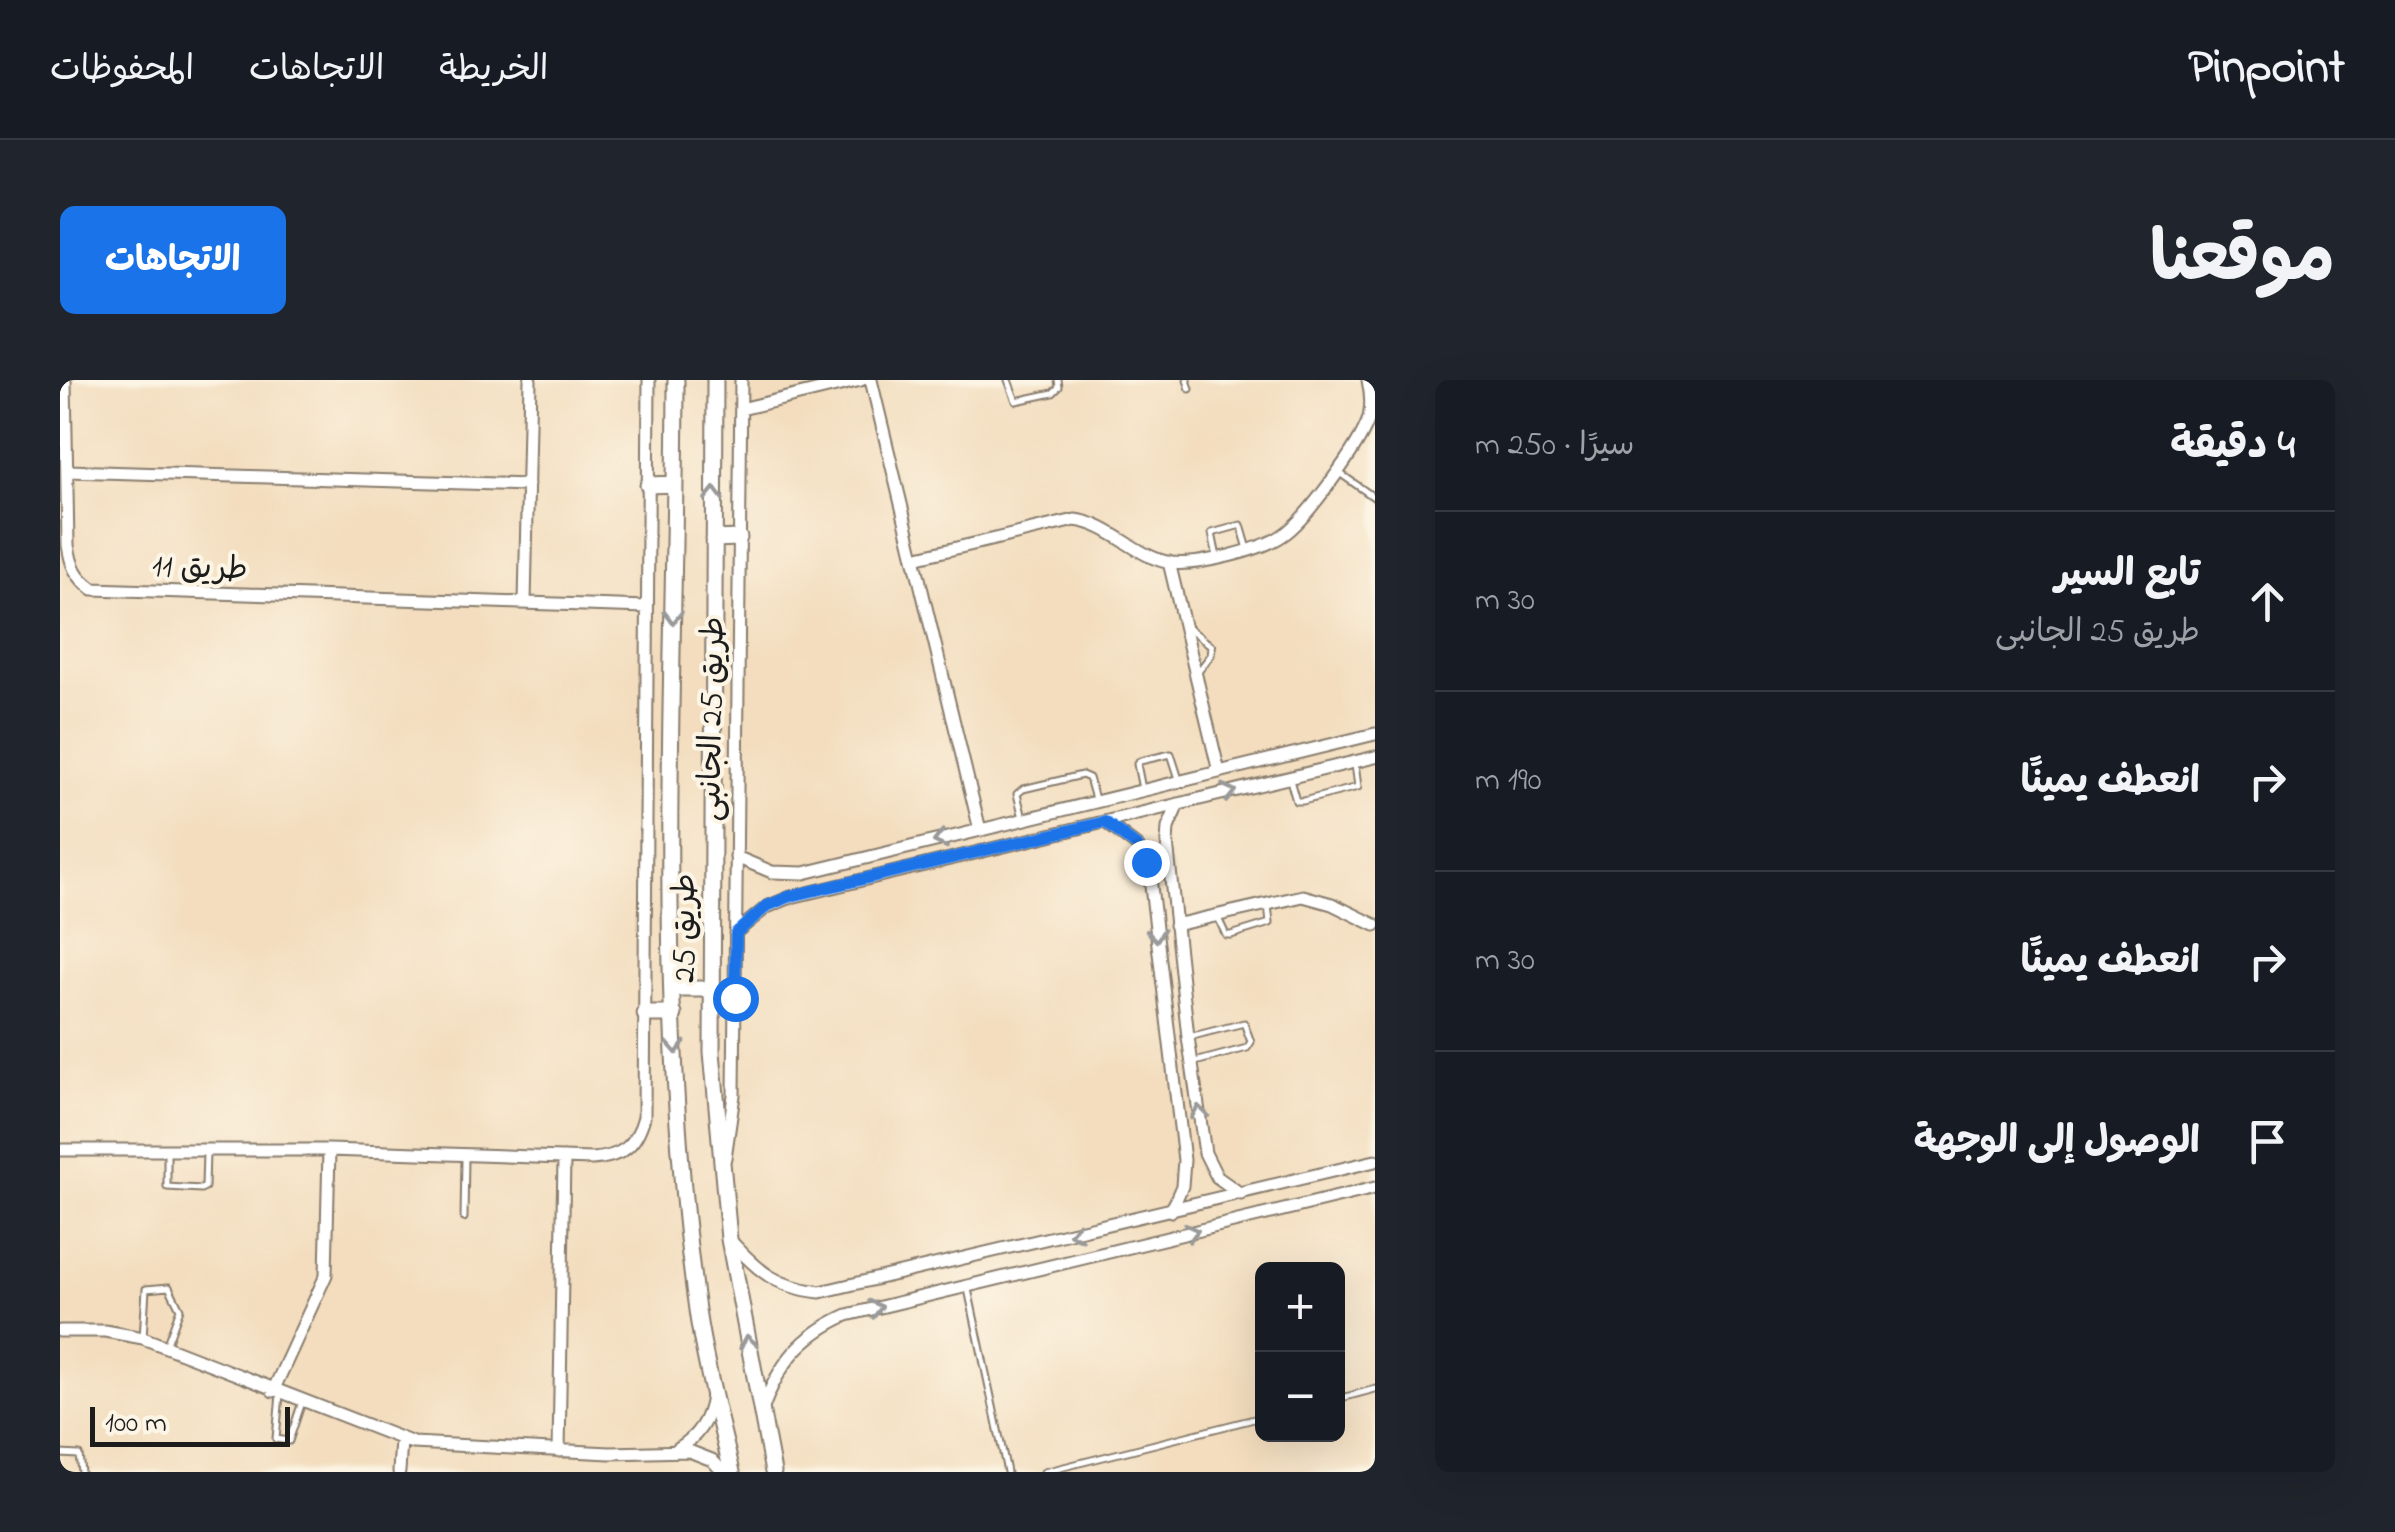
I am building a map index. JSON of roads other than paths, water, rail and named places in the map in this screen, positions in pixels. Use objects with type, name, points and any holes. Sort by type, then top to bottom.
[{"type":"street","name":"طريق 11","points":[[66,380],[71,564],[79,579],[94,589],[647,607]]},
{"type":"street","points":[[525,604],[530,380]]},
{"type":"street","points":[[60,1150],[328,1150],[611,1158],[628,1149],[640,1135],[644,1117],[648,380]]},
{"type":"street","name":"طريق 25","points":[[676,380],[670,814],[672,989],[692,1266],[712,1385],[732,1472]]},
{"type":"street","name":"طريق 25","points":[[715,380],[710,989],[729,1240],[773,1471]]},
{"type":"street","name":"طريق 25 الجانبى","points":[[722,1177],[734,1095],[741,380]]},
{"type":"street","points":[[741,409],[861,380]]},
{"type":"street","points":[[871,380],[980,830]]},
{"type":"street","points":[[914,558],[1075,520],[1100,525],[1154,558],[1169,562],[1182,563],[1266,544],[1296,525],[1368,421],[1368,380]]},
{"type":"street","points":[[67,471],[528,484]]},
{"type":"street","points":[[648,486],[676,484]]},
{"type":"street","points":[[714,538],[740,538]]},
{"type":"street","points":[[1169,562],[1219,772]]},
{"type":"street","points":[[736,858],[772,872],[804,873],[1375,734]]},
{"type":"street","points":[[736,933],[767,906],[791,896],[1375,756]]},
{"type":"street","points":[[1178,804],[1167,842],[1205,1153],[1217,1177],[1241,1194]]},
{"type":"street","points":[[1105,822],[1138,847],[1150,878],[1184,1160],[1182,1186],[1171,1211]]},
{"type":"street","points":[[1175,924],[1267,902],[1312,897],[1375,925]]},
{"type":"street","points":[[672,989],[710,989]]},
{"type":"street","points":[[645,1014],[674,1014]]},
{"type":"street","points":[[277,1393],[326,1275],[328,1150]]},
{"type":"street","points":[[559,1450],[564,1158]]},
{"type":"street","points":[[729,1240],[772,1280],[795,1289],[820,1292],[1375,1161]]},
{"type":"street","points":[[1330,1172],[1336,1197]]},
{"type":"street","points":[[761,1415],[785,1360],[802,1341],[847,1315],[1375,1188]]},
{"type":"street","points":[[60,1331],[143,1338],[401,1440],[425,1445],[674,1451],[701,1454],[724,1472]]},
{"type":"street","points":[[674,1451],[700,1431],[712,1401],[712,1385]]},
{"type":"street","points":[[399,1472],[401,1440]]},
{"type":"lane","points":[[1008,380],[1016,401],[1057,391],[1058,380]]},
{"type":"lane","points":[[1188,380],[1190,389]]},
{"type":"lane","points":[[1336,471],[1375,498]]},
{"type":"lane","points":[[1217,556],[1212,533],[1216,530],[1241,525],[1248,549]]},
{"type":"lane","points":[[1184,624],[1212,646],[1196,675]]},
{"type":"lane","points":[[1143,791],[1137,767],[1140,761],[1171,754],[1180,782]]},
{"type":"lane","points":[[1290,778],[1296,801],[1304,801],[1358,786],[1354,762]]},
{"type":"lane","points":[[1023,820],[1020,791],[1050,782],[1086,776],[1096,802]]},
{"type":"lane","points":[[1216,915],[1228,936],[1270,923],[1267,902]]},
{"type":"lane","points":[[1188,1037],[1244,1023],[1251,1042],[1248,1048],[1192,1062]]},
{"type":"lane","points":[[167,1149],[167,1187],[201,1189],[205,1187],[206,1150]]},
{"type":"lane","points":[[464,1218],[465,1155]]},
{"type":"lane","points":[[967,1286],[1007,1472]]},
{"type":"lane","points":[[143,1338],[146,1289],[169,1288],[180,1310],[166,1346]]},
{"type":"lane","points":[[1345,1397],[1375,1390]]},
{"type":"lane","points":[[277,1393],[276,1440],[289,1441],[302,1402]]},
{"type":"lane","points":[[1044,1472],[1255,1420]]},
{"type":"lane","points":[[60,1454],[79,1455],[81,1472]]}]
